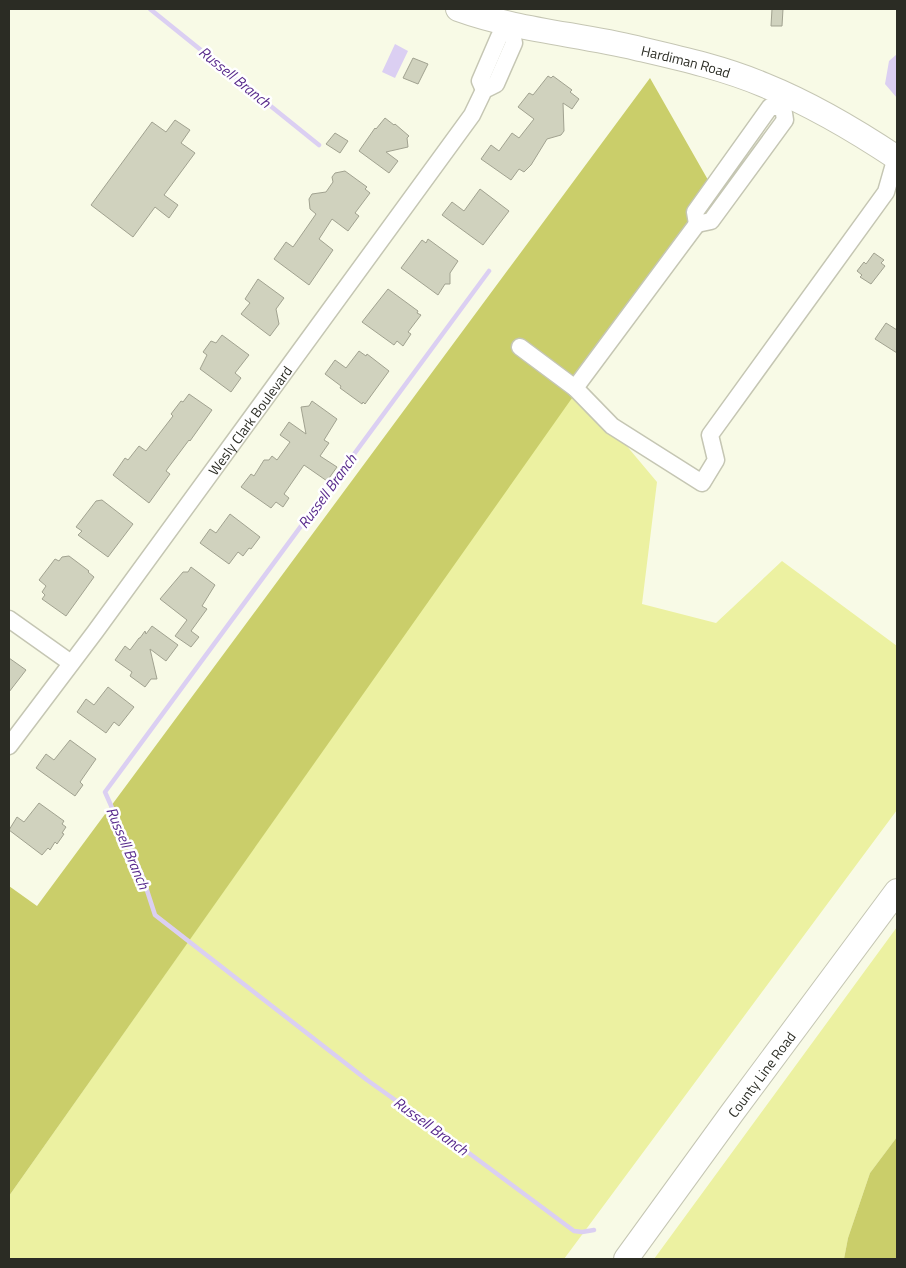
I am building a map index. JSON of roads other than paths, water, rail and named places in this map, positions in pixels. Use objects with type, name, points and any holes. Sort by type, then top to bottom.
[{"type":"street","name":"Hardiman Road","points":[[458,9],[510,25],[635,48],[712,68],[765,85],[787,102],[826,113],[897,158]]},
{"type":"street","name":"Wesly Clark Boulevard","points":[[9,746],[95,632],[472,115],[484,90],[496,84],[514,42],[510,25]]},
{"type":"street","points":[[575,388],[697,224],[695,212],[770,107],[787,102]]},
{"type":"street","points":[[520,347],[575,388],[612,426],[702,483],[716,460],[710,435],[892,190],[897,158]]},
{"type":"street","points":[[9,619],[70,664]]},
{"type":"street","name":"County Line Road","points":[[626,1259],[736,1107],[897,891]]},
{"type":"waterway","name":"Russell Branch","points":[[150,9],[319,145]]},
{"type":"waterway","name":"Russell Branch","points":[[489,271],[105,792],[142,875],[155,915],[367,1080],[574,1231],[594,1230]]}]
